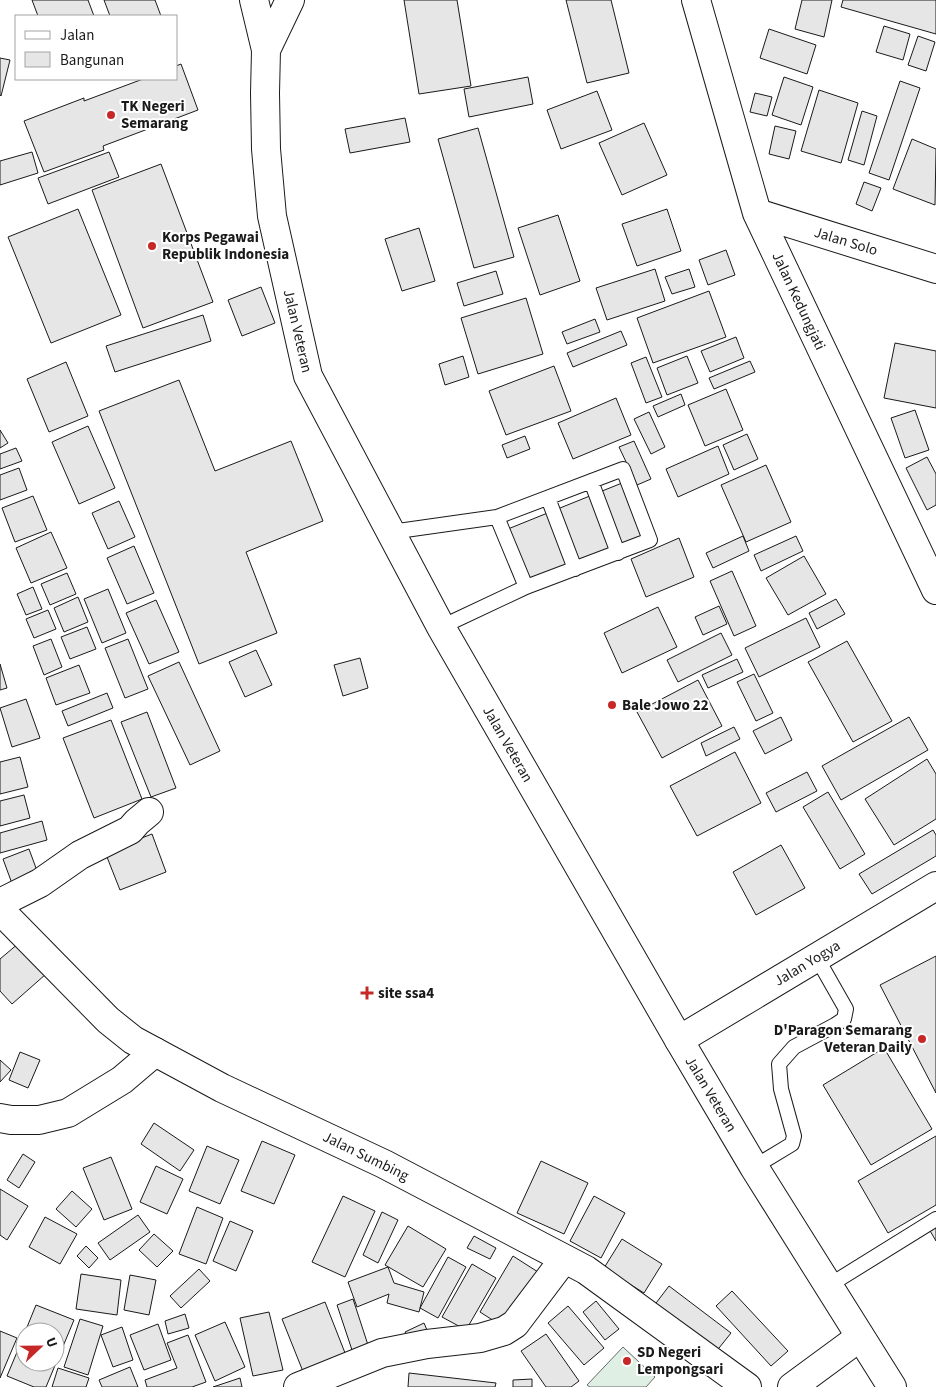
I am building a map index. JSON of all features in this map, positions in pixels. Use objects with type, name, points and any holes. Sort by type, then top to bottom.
[{"type":"street","name":"Jalan Veteran","points":[[254,0],[266,50],[266,149],[272,216],[308,376],[441,627],[679,1040],[754,1167],[892,1387]]},
{"type":"street","name":"Jalan Veteran","points":[[266,50],[290,0]]},
{"type":"street","name":"Jalan Kedungjati","points":[[696,0],[757,213],[936,590]]},
{"type":"street","name":"Jalan Solo","points":[[757,213],[936,269]]},
{"type":"street","points":[[0,903],[40,883],[80,855],[130,830],[149,812]]},
{"type":"street","name":"Jalan Yogya","points":[[679,1040],[936,886]]},
{"type":"street","name":"Jalan Sumbing","points":[[0,910],[108,1020],[133,1040],[222,1088],[384,1164],[586,1270],[747,1387]]},
{"type":"street","points":[[4,1124],[39,1120],[68,1113],[122,1080],[155,1052]]},
{"type":"street","points":[[298,1387],[382,1353],[426,1344],[480,1338],[504,1331],[515,1324],[564,1259]]},
{"type":"street","points":[[792,1387],[860,1337]]},
{"type":"lane","points":[[391,532],[497,517],[623,469],[650,540],[526,587],[441,627]]},
{"type":"lane","points":[[590,481],[618,553]]},
{"type":"lane","points":[[548,498],[575,569]]},
{"type":"lane","points":[[497,517],[526,587]]},
{"type":"lane","points":[[754,1167],[792,1144],[794,1136],[781,1089],[778,1064],[794,1046],[844,1019],[846,1009],[816,958]]},
{"type":"lane","points":[[828,1286],[936,1219]]},
{"type":"green space","points":[[623,1347],[655,1377],[646,1387],[590,1387],[587,1385]]},
{"type":"building","points":[[32,0],[88,0],[94,15],[38,15]]},
{"type":"building","points":[[104,0],[155,0],[161,15],[110,15]]},
{"type":"building","points":[[404,0],[457,0],[471,86],[419,94]]},
{"type":"building","points":[[566,0],[611,0],[629,73],[587,83]]},
{"type":"building","points":[[802,0],[832,0],[824,37],[795,29]]},
{"type":"building","points":[[843,0],[936,0],[936,34],[841,7]]},
{"type":"building","points":[[884,26],[910,34],[903,60],[876,52]]},
{"type":"building","points":[[769,29],[816,45],[807,74],[760,58]]},
{"type":"building","points":[[918,36],[935,42],[926,71],[908,65]]},
{"type":"building","points":[[0,58],[10,60],[1,96],[0,95]]},
{"type":"building","name":"TK Negeri Semarang","points":[[181,64],[198,110],[103,146],[104,150],[44,172],[24,121],[84,98],[84,101],[140,80],[178,80],[178,65]]},
{"type":"building","points":[[528,77],[533,104],[469,117],[464,89]]},
{"type":"building","points":[[784,77],[813,87],[801,125],[772,115]]},
{"type":"building","points":[[900,81],[920,88],[889,180],[869,173]]},
{"type":"building","points":[[819,90],[858,103],[841,163],[801,151]]},
{"type":"building","points":[[597,91],[612,130],[561,149],[547,110]]},
{"type":"building","points":[[755,93],[772,97],[767,116],[750,112]]},
{"type":"building","points":[[862,111],[877,116],[864,165],[848,160]]},
{"type":"building","points":[[405,118],[410,142],[350,153],[345,129]]},
{"type":"building","points":[[644,123],[667,175],[622,195],[599,143]]},
{"type":"building","points":[[775,126],[796,131],[789,159],[769,154]]},
{"type":"building","points":[[478,128],[514,257],[474,268],[438,139]]},
{"type":"building","points":[[912,139],[936,149],[935,205],[893,189]]},
{"type":"building","points":[[32,152],[38,173],[0,185],[0,161]]},
{"type":"building","points":[[109,152],[119,177],[48,204],[38,178]]},
{"type":"building","name":"Korps Pegawai Republik Indonesia","points":[[161,164],[213,302],[143,328],[92,190]]},
{"type":"building","points":[[864,182],[881,188],[872,211],[856,204]]},
{"type":"building","points":[[78,209],[121,315],[51,343],[8,237]]},
{"type":"building","points":[[667,209],[681,251],[637,266],[622,224]]},
{"type":"building","points":[[558,215],[580,281],[540,295],[518,228]]},
{"type":"building","points":[[419,228],[435,281],[402,291],[385,239]]},
{"type":"building","points":[[726,250],[735,275],[708,285],[699,260]]},
{"type":"building","points":[[655,269],[665,301],[607,320],[596,288]]},
{"type":"building","points":[[689,269],[695,287],[672,294],[665,277]]},
{"type":"building","points":[[496,271],[503,294],[464,306],[457,283]]},
{"type":"building","points":[[261,287],[275,323],[242,336],[228,300]]},
{"type":"building","points":[[709,291],[726,337],[653,363],[637,318]]},
{"type":"building","points":[[526,298],[543,354],[478,374],[461,318]]},
{"type":"building","points":[[203,315],[211,341],[115,372],[106,346]]},
{"type":"building","points":[[595,319],[600,332],[567,344],[562,332]]},
{"type":"building","points":[[621,331],[627,345],[573,367],[567,353]]},
{"type":"building","points":[[736,337],[744,358],[710,372],[701,351]]},
{"type":"building","points":[[895,343],[936,351],[936,408],[884,398]]},
{"type":"building","points":[[463,356],[469,377],[445,385],[439,364]]},
{"type":"building","points":[[687,356],[698,383],[667,395],[657,368]]},
{"type":"building","points":[[646,357],[662,397],[646,403],[631,363]]},
{"type":"building","points":[[750,361],[755,372],[714,389],[709,378]]},
{"type":"building","points":[[66,362],[88,416],[49,432],[27,379]]},
{"type":"building","points":[[554,366],[571,411],[506,435],[489,391]]},
{"type":"building","points":[[179,380],[215,471],[291,441],[323,521],[246,552],[277,633],[199,664],[99,411]]},
{"type":"building","points":[[726,389],[743,430],[705,446],[688,405]]},
{"type":"building","points":[[681,394],[685,405],[658,417],[653,406]]},
{"type":"building","points":[[616,398],[631,435],[573,459],[558,423]]},
{"type":"building","points":[[915,410],[929,450],[905,458],[891,418]]},
{"type":"building","points":[[649,412],[665,447],[651,454],[634,419]]},
{"type":"building","points":[[88,426],[115,488],[79,504],[52,442]]},
{"type":"building","points":[[0,430],[8,443],[0,448]]},
{"type":"building","points":[[747,434],[758,459],[734,470],[723,445]]},
{"type":"building","points":[[525,436],[530,449],[507,458],[502,445]]},
{"type":"building","points":[[634,441],[651,479],[637,485],[619,447]]},
{"type":"building","points":[[718,446],[729,474],[678,497],[666,469]]},
{"type":"building","points":[[16,448],[22,461],[0,469],[0,454]]},
{"type":"building","points":[[927,457],[936,474],[936,505],[927,510],[906,468]]},
{"type":"building","points":[[766,465],[791,522],[746,542],[721,485]]},
{"type":"building","points":[[19,468],[27,490],[0,500],[0,475]]},
{"type":"building","points":[[622,483],[644,539],[523,584],[503,531]]},
{"type":"building","points":[[33,496],[47,530],[15,542],[2,508]]},
{"type":"building","points":[[119,501],[135,537],[108,549],[92,513]]},
{"type":"building","points":[[51,532],[67,568],[31,583],[16,548]]},
{"type":"building","points":[[743,536],[749,551],[713,568],[706,553]]},
{"type":"building","points":[[796,536],[803,551],[761,571],[754,555]]},
{"type":"building","points":[[679,538],[694,577],[646,597],[631,559]]},
{"type":"building","points":[[134,546],[154,593],[127,604],[107,558]]},
{"type":"building","points":[[804,556],[826,594],[788,615],[766,578]]},
{"type":"building","points":[[732,571],[756,626],[734,636],[710,581]]},
{"type":"building","points":[[67,573],[76,594],[50,605],[41,584]]},
{"type":"building","points":[[33,587],[42,609],[26,615],[17,594]]},
{"type":"building","points":[[108,589],[126,633],[102,643],[84,599]]},
{"type":"building","points":[[78,597],[88,622],[64,632],[54,608]]},
{"type":"building","points":[[836,599],[845,614],[817,629],[809,613]]},
{"type":"building","points":[[156,600],[179,652],[149,664],[126,613]]},
{"type":"building","points":[[719,606],[727,624],[703,635],[695,617]]},
{"type":"building","points":[[658,607],[677,647],[622,673],[604,633]]},
{"type":"building","points":[[48,610],[56,629],[34,638],[26,619]]},
{"type":"building","points":[[806,618],[820,647],[759,677],[745,648]]},
{"type":"building","points":[[87,627],[96,649],[70,659],[61,637]]},
{"type":"building","points":[[721,633],[732,655],[678,682],[667,660]]},
{"type":"building","points":[[51,639],[62,667],[44,675],[33,646]]},
{"type":"building","points":[[128,639],[148,689],[125,698],[105,648]]},
{"type":"building","points":[[847,641],[892,721],[853,742],[808,662]]},
{"type":"building","points":[[256,650],[272,685],[245,697],[229,662]]},
{"type":"building","points":[[360,658],[368,688],[343,696],[334,665]]},
{"type":"building","points":[[737,659],[743,672],[708,688],[702,675]]},
{"type":"building","points":[[179,662],[220,751],[190,765],[148,676]]},
{"type":"building","points":[[0,664],[7,688],[0,690]]},
{"type":"building","points":[[79,665],[90,693],[56,705],[46,678]]},
{"type":"building","points":[[754,674],[773,713],[756,721],[737,682]]},
{"type":"building","points":[[698,680],[722,726],[662,758],[637,712]]},
{"type":"building","points":[[107,693],[113,708],[68,726],[62,711]]},
{"type":"building","points":[[26,699],[40,738],[12,747],[0,708]]},
{"type":"building","points":[[147,712],[176,788],[151,797],[121,722]]},
{"type":"building","points":[[781,717],[792,740],[765,754],[753,731]]},
{"type":"building","points":[[909,717],[928,750],[841,800],[822,766]]},
{"type":"building","points":[[111,720],[142,799],[94,818],[63,738]]},
{"type":"building","points":[[734,727],[740,739],[706,756],[701,743]]},
{"type":"building","points":[[735,752],[761,803],[697,836],[670,786]]},
{"type":"building","points":[[20,757],[28,787],[0,794],[0,762]]},
{"type":"building","points":[[927,759],[936,774],[936,819],[894,845],[865,799]]},
{"type":"building","points":[[807,772],[817,791],[776,812],[766,793]]},
{"type":"building","points":[[828,792],[865,854],[840,869],[803,807]]},
{"type":"building","points":[[24,795],[30,818],[0,826],[0,801]]},
{"type":"building","points":[[42,821],[47,840],[0,853],[0,833]]},
{"type":"building","points":[[933,830],[936,835],[936,856],[872,894],[859,874]]},
{"type":"building","points":[[152,834],[166,872],[120,890],[105,852]]},
{"type":"building","points":[[781,845],[805,888],[756,915],[733,872]]},
{"type":"building","points":[[29,849],[40,879],[14,889],[3,859]]},
{"type":"building","points":[[19,943],[46,974],[12,1004],[0,991],[0,959]]},
{"type":"building","name":"D'Paragon Semarang Veteran Daily","points":[[936,956],[936,1093],[880,985]]},
{"type":"building","points":[[884,1048],[932,1129],[871,1165],[823,1085]]},
{"type":"building","points":[[20,1052],[40,1060],[28,1088],[9,1080]]},
{"type":"building","points":[[0,1060],[11,1070],[0,1082]]},
{"type":"building","points":[[154,1123],[194,1150],[180,1171],[141,1144]]},
{"type":"building","points":[[936,1136],[936,1205],[888,1233],[858,1181]]},
{"type":"building","points":[[262,1141],[295,1155],[274,1204],[241,1191]]},
{"type":"building","points":[[207,1146],[239,1160],[220,1204],[189,1191]]},
{"type":"building","points":[[23,1154],[35,1162],[19,1188],[7,1180]]},
{"type":"building","points":[[111,1157],[132,1209],[104,1220],[83,1168]]},
{"type":"building","points":[[541,1161],[588,1183],[564,1234],[517,1213]]},
{"type":"building","points":[[156,1166],[183,1179],[167,1214],[140,1202]]},
{"type":"building","points":[[0,1189],[28,1206],[7,1240],[0,1235]]},
{"type":"building","points":[[72,1191],[92,1209],[76,1227],[56,1209]]},
{"type":"building","points":[[343,1196],[375,1211],[345,1277],[312,1262]]},
{"type":"building","points":[[594,1196],[625,1213],[601,1258],[570,1241]]},
{"type":"building","points":[[197,1207],[223,1218],[206,1264],[179,1254]]},
{"type":"building","points":[[382,1212],[398,1220],[378,1263],[363,1255]]},
{"type":"building","points":[[138,1215],[150,1232],[110,1260],[98,1243]]},
{"type":"building","points":[[45,1217],[77,1234],[60,1264],[29,1247]]},
{"type":"building","points":[[230,1221],[253,1231],[236,1271],[213,1261]]},
{"type":"building","points":[[936,1224],[936,1241],[929,1229]]},
{"type":"building","points":[[408,1226],[446,1249],[423,1287],[385,1265]]},
{"type":"building","points":[[154,1234],[173,1251],[157,1267],[139,1250]]},
{"type":"building","points":[[474,1236],[496,1248],[490,1259],[467,1248]]},
{"type":"building","points":[[622,1239],[662,1264],[644,1293],[604,1268]]},
{"type":"building","points":[[86,1246],[98,1258],[89,1268],[77,1256]]},
{"type":"building","points":[[513,1256],[538,1272],[505,1328],[480,1312]]},
{"type":"building","points":[[448,1257],[466,1267],[438,1318],[420,1308]]},
{"type":"building","points":[[472,1264],[496,1278],[466,1330],[442,1317]]},
{"type":"building","points":[[388,1267],[394,1283],[424,1292],[419,1312],[387,1303],[389,1294],[357,1307],[348,1282]]},
{"type":"building","points":[[199,1269],[210,1281],[181,1308],[170,1296]]},
{"type":"building","points":[[81,1274],[121,1280],[117,1315],[76,1309]]},
{"type":"building","points":[[130,1275],[156,1280],[149,1315],[124,1310]]},
{"type":"building","points":[[669,1286],[731,1333],[715,1353],[653,1307]]},
{"type":"building","points":[[732,1291],[788,1351],[771,1366],[716,1306]]},
{"type":"building","points":[[353,1299],[368,1345],[352,1350],[337,1305]]},
{"type":"building","points":[[596,1301],[619,1329],[605,1340],[583,1312]]},
{"type":"building","points":[[325,1302],[347,1358],[304,1374],[282,1319]]},
{"type":"building","points":[[36,1305],[74,1320],[65,1342],[65,1322],[29,1322]]},
{"type":"building","points":[[568,1306],[604,1348],[584,1365],[548,1323]]},
{"type":"building","points":[[269,1312],[283,1370],[253,1376],[240,1318]]},
{"type":"building","points":[[185,1314],[189,1328],[168,1334],[165,1321]]},
{"type":"building","points":[[80,1319],[103,1326],[88,1375],[65,1367]]},
{"type":"building","points":[[225,1322],[245,1367],[215,1381],[195,1335]]},
{"type":"building","points":[[424,1323],[430,1337],[411,1345],[405,1332]]},
{"type":"building","points":[[158,1324],[171,1360],[144,1370],[130,1335]]},
{"type":"building","points":[[122,1327],[133,1360],[113,1367],[101,1335]]},
{"type":"building","points":[[0,1331],[15,1337],[15,1343],[0,1378]]},
{"type":"building","points":[[546,1334],[579,1381],[571,1387],[546,1387],[521,1351]]},
{"type":"building","points":[[188,1335],[206,1382],[192,1387],[147,1387],[145,1380],[177,1368],[167,1343]]},
{"type":"building","points":[[15,1357],[15,1372],[52,1372],[46,1387],[34,1387],[7,1376]]},
{"type":"building","points":[[130,1367],[138,1387],[102,1387],[99,1380]]},
{"type":"building","points":[[65,1370],[89,1378],[86,1387],[52,1387],[57,1372],[65,1372]]},
{"type":"building","points":[[409,1373],[496,1383],[495,1387],[408,1387]]},
{"type":"building","points":[[240,1378],[242,1387],[213,1387]]},
{"type":"building","points":[[532,1379],[532,1387],[513,1387],[513,1380]]},
{"type":"place","name":"TK Negeri Semarang","points":[[111,115]]},
{"type":"place","name":"Korps Pegawai Republik Indonesia","points":[[152,246]]},
{"type":"place","name":"Bale Jowo 22","points":[[612,705]]},
{"type":"place","name":"site ssa4","points":[[367,993]]},
{"type":"place","name":"D'Paragon Semarang Veteran Daily","points":[[922,1039]]},
{"type":"place","name":"SD Negeri Lempongsari","points":[[627,1361]]}]
